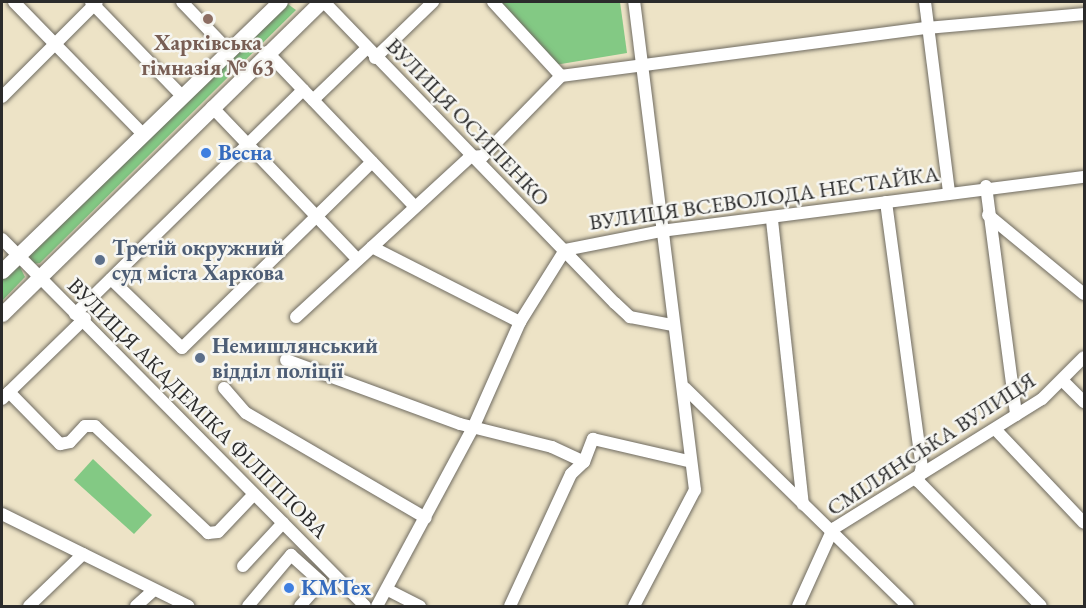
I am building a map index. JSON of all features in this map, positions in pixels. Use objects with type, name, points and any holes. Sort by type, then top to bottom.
[{"type":"main road","points":[[2,271],[280,2]]},
{"type":"main road","points":[[2,314],[267,52],[322,2]]},
{"type":"street","points":[[14,2],[143,134]]},
{"type":"street","points":[[2,97],[94,2],[182,96]]},
{"type":"street","points":[[182,2],[229,51]]},
{"type":"street","name":"ВУЛИЦЯ ОСИПЕНКО","points":[[322,2],[470,157],[630,317],[672,325]]},
{"type":"street","points":[[313,100],[433,2]]},
{"type":"street","points":[[493,2],[561,76]]},
{"type":"street","points":[[634,2],[672,325],[685,388],[688,461],[694,490],[634,606]]},
{"type":"street","points":[[925,2],[949,192]]},
{"type":"street","points":[[297,317],[470,157],[483,156],[561,76],[927,28],[1084,14]]},
{"type":"street","points":[[267,52],[415,207]]},
{"type":"street","points":[[255,494],[218,532],[208,534],[95,426],[85,426],[70,442],[60,444],[5,396],[81,317],[111,279],[303,90]]},
{"type":"street","points":[[212,107],[358,260]]},
{"type":"street","points":[[111,279],[182,348],[372,162]]},
{"type":"street","name":"ВУЛИЦЯ ВСЕВОЛОДА НЕСТАЙКА","points":[[377,606],[388,590],[473,428],[520,322],[565,250],[661,231],[772,220],[986,186],[1084,177]]},
{"type":"street","points":[[986,186],[1016,415]]},
{"type":"street","points":[[886,202],[921,474],[920,485],[1041,606]]},
{"type":"street","points":[[988,215],[1084,294]]},
{"type":"street","points":[[772,220],[803,504]]},
{"type":"street","name":"ВУЛИЦЯ АКАДЕМІКА ФІЛІППОВА","points":[[2,239],[365,606]]},
{"type":"street","points":[[372,247],[520,322]]},
{"type":"street","name":"СМІЛЯНСЬКА ВУЛИЦЯ","points":[[798,606],[833,529],[1016,415],[1063,381],[1084,357]]},
{"type":"street","points":[[286,360],[473,428],[552,447],[584,462]]},
{"type":"street","points":[[1063,381],[1084,402]]},
{"type":"street","points":[[224,388],[246,413],[426,518]]},
{"type":"street","points":[[685,388],[803,504],[833,529],[902,604]]},
{"type":"street","points":[[995,429],[1084,523]]},
{"type":"street","points":[[510,606],[571,474],[584,462],[593,440],[688,461]]},
{"type":"street","points":[[2,514],[188,606]]},
{"type":"street","points":[[243,566],[283,523]]},
{"type":"street","points":[[29,606],[83,554]]},
{"type":"street","points":[[248,606],[291,555],[321,582],[300,606]]},
{"type":"street","points":[[136,606],[154,590]]},
{"type":"street","points":[[388,590],[420,606]]},
{"type":"green space","points":[[285,2],[296,10],[40,263],[33,264],[28,254]]},
{"type":"green space","points":[[499,2],[620,2],[627,53],[555,65]]},
{"type":"green space","points":[[19,265],[25,277],[2,301],[2,279]]},
{"type":"green space","points":[[93,459],[152,515],[134,534],[74,480]]},
{"type":"place","name":"Харківська гімназія № 63","points":[[208,19]]},
{"type":"place","name":"Весна","points":[[206,153]]},
{"type":"place","name":"Третій окружний суд міста Харкова","points":[[100,260]]},
{"type":"place","name":"Немишлянський відділ поліції","points":[[200,358]]},
{"type":"place","name":"KMTex","points":[[289,588]]}]
